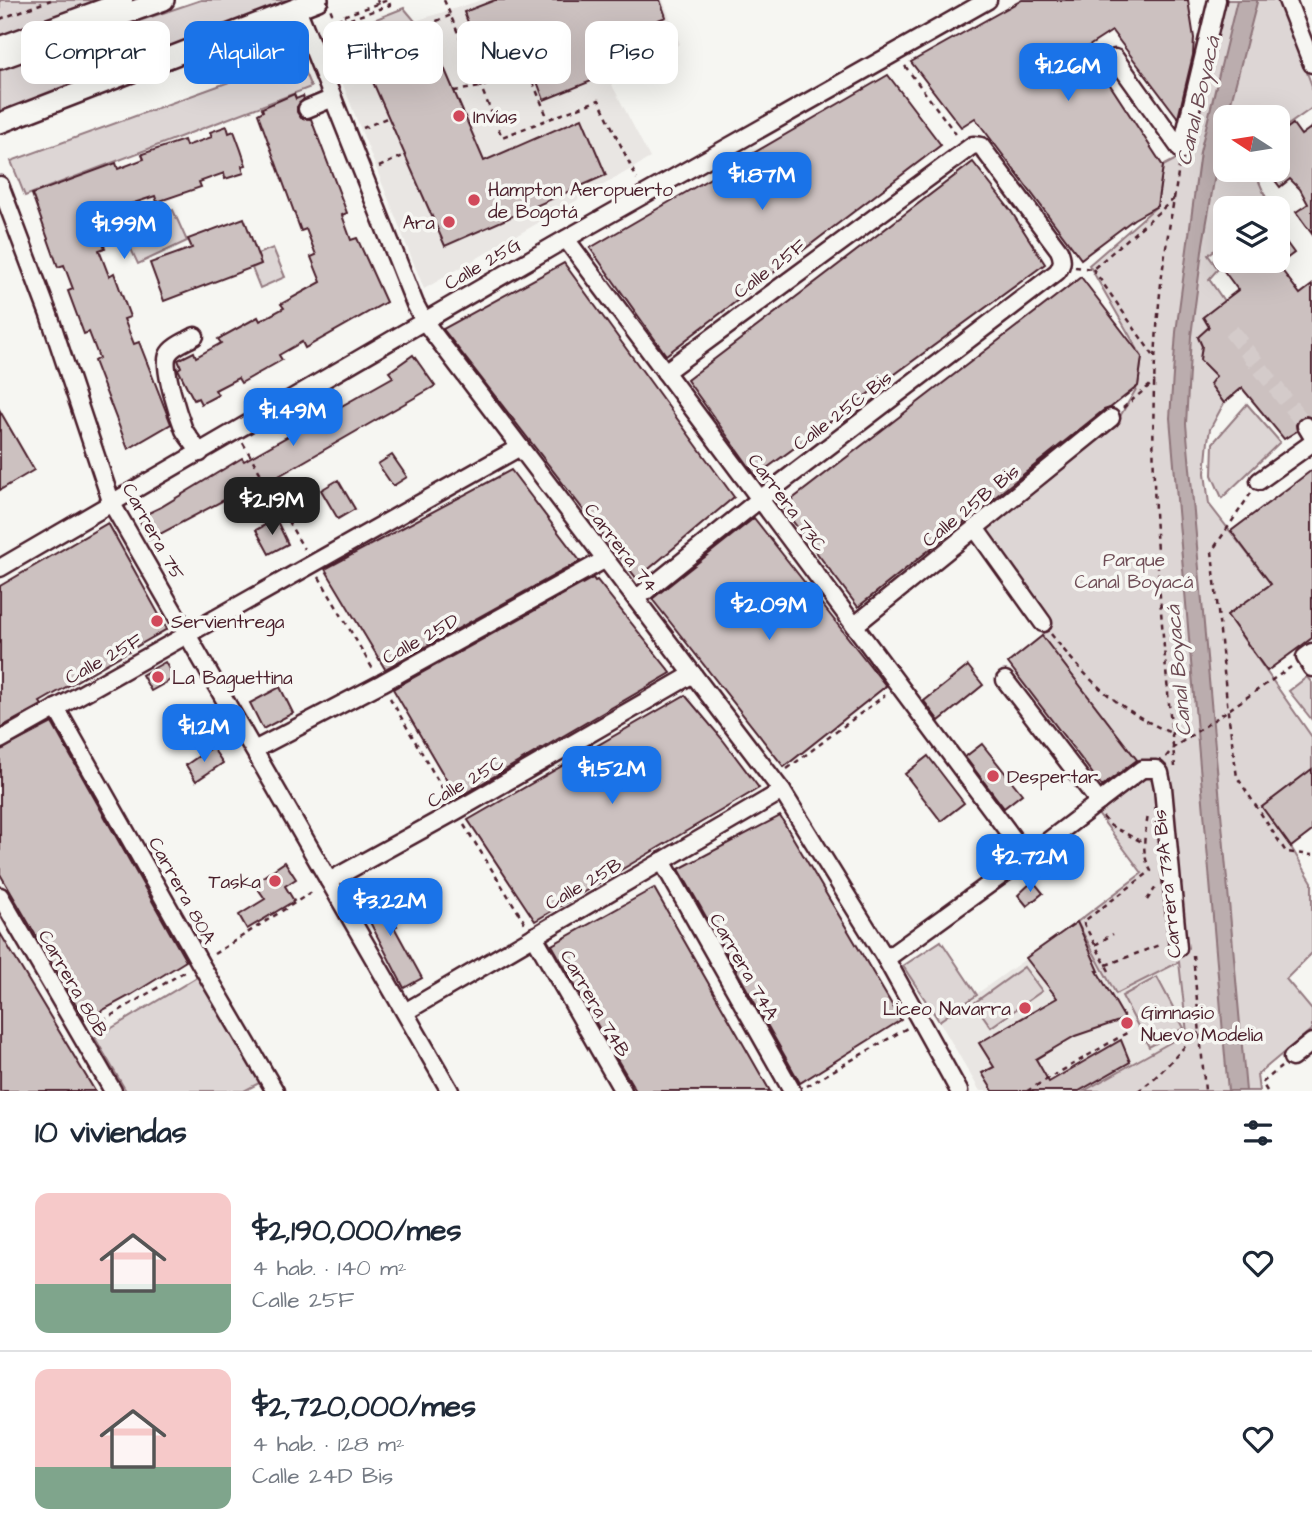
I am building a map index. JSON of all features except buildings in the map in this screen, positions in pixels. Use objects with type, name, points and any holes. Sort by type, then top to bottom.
[{"type":"main road","points":[[0,59],[164,0]]},
{"type":"main road","points":[[0,123],[318,0]]},
{"type":"street","points":[[0,46],[124,0]]},
{"type":"street","name":"Calle 25G","points":[[0,569],[644,194],[988,0]]},
{"type":"street","points":[[1181,150],[1217,0]]},
{"type":"street","points":[[1287,0],[1312,64]]},
{"type":"street","name":"Carrera 74","points":[[297,8],[424,321],[778,785],[886,959],[959,1091]]},
{"type":"street","points":[[1115,58],[1181,150]]},
{"type":"street","points":[[307,109],[333,98]]},
{"type":"street","name":"Calle 25C Bis","points":[[636,599],[760,499],[1057,272],[1062,265],[1059,250],[981,146],[966,148]]},
{"type":"street","name":"Calle 25F","points":[[665,372],[966,148]]},
{"type":"street","name":"Carrera 75","points":[[0,185],[49,315],[112,504],[254,750],[324,884],[405,1012],[450,1091]]},
{"type":"street","name":"Carrera 73C","points":[[566,239],[1027,857]]},
{"type":"street","points":[[195,336],[172,349],[166,362],[167,374],[185,430],[200,453]]},
{"type":"street","name":"Calle 25B Bis","points":[[854,626],[1111,418]]},
{"type":"street","points":[[1259,481],[1312,443]]},
{"type":"street","name":"Calle 25F","points":[[0,740],[520,447]]},
{"type":"street","points":[[975,528],[1043,623]]},
{"type":"street","name":"Calle 25D","points":[[254,750],[382,683],[604,559]]},
{"type":"street","name":"Calle 25C","points":[[324,884],[693,674]]},
{"type":"street","points":[[1005,681],[1101,808]]},
{"type":"street","name":"Carrera 80A","points":[[56,708],[275,1091]]},
{"type":"street","points":[[886,959],[1027,857],[1101,808],[1149,769],[1160,773],[1163,788],[1175,944]]},
{"type":"street","name":"Calle 25B","points":[[405,1012],[662,861],[778,785]]},
{"type":"street","name":"Carrera 74A","points":[[662,861],[795,1091]]},
{"type":"street","name":"Carrera 80B","points":[[0,896],[113,1091]]},
{"type":"street","name":"Carrera 74B","points":[[534,936],[623,1091]]},
{"type":"street","points":[[1292,1058],[1312,1042]]},
{"type":"path","points":[[0,19],[51,0]]},
{"type":"path","points":[[327,0],[335,21]]},
{"type":"path","points":[[377,0],[381,10]]},
{"type":"path","points":[[341,21],[340,18],[388,0],[390,5],[345,21]]},
{"type":"path","points":[[444,0],[502,136],[599,100],[644,194]]},
{"type":"path","points":[[322,70],[451,15]]},
{"type":"path","points":[[895,53],[966,148]]},
{"type":"path","points":[[454,91],[481,87],[528,71],[548,119]]},
{"type":"path","points":[[468,125],[493,114]]},
{"type":"path","points":[[347,134],[389,117]]},
{"type":"path","points":[[1176,776],[1159,596],[1153,481],[1160,295],[1181,150]]},
{"type":"path","points":[[363,174],[405,155]]},
{"type":"path","points":[[1156,360],[1093,269],[1175,198]]},
{"type":"path","points":[[1111,418],[1155,381]]},
{"type":"path","points":[[1259,481],[1212,551],[1237,777],[1286,852],[1312,855]]},
{"type":"path","points":[[1043,623],[1074,664],[1112,700],[1146,722],[1172,733]]},
{"type":"path","points":[[1149,769],[1216,719],[1310,659]]},
{"type":"path","points":[[778,785],[898,685]]},
{"type":"path","points":[[1101,808],[1111,826],[1144,843]]},
{"type":"path","points":[[1109,971],[1083,922],[1152,871],[1145,861],[1144,843],[1148,814]]},
{"type":"path","points":[[1147,900],[1160,881]]},
{"type":"path","points":[[79,1034],[200,963],[324,884]]},
{"type":"path","points":[[1095,945],[1113,934]]},
{"type":"path","points":[[1106,965],[1175,944]]},
{"type":"path","name":"Carrera 73A Bis","points":[[1194,955],[1205,1091]]},
{"type":"path","points":[[795,1091],[919,1021]]},
{"type":"path","points":[[1027,1091],[1130,1031]]},
{"type":"path","points":[[1138,1091],[1153,1080],[1176,1053],[1201,1031]]},
{"type":"path","points":[[1267,1091],[1262,1083],[1292,1058]]},
{"type":"shaded area","points":[[482,0],[663,0],[671,21],[585,21],[585,84],[612,84],[650,158],[424,289],[343,84],[443,84],[443,21],[415,21]]},
{"type":"shaded area","points":[[1237,0],[1257,0],[1230,105],[1213,105],[1214,182],[1191,336],[1186,424],[1246,1091],[1228,1091],[1170,418],[1176,332],[1200,152]]},
{"type":"shaded area","points":[[1077,922],[1116,994],[1179,961],[1187,1033],[1084,1091],[980,1091],[939,1021]]},
{"type":"green space","points":[[0,0],[99,0],[44,21],[21,21],[21,30],[0,38]]},
{"type":"green space","points":[[201,0],[289,0],[236,21],[184,21],[184,41],[170,47],[170,21],[139,21]]},
{"type":"green space","name":"Parque Canal Boyacá","points":[[1225,0],[1280,0],[1312,86],[1312,108],[1290,124],[1290,105],[1213,105],[1213,182],[1259,182],[1265,196],[1213,196],[1213,251],[1208,255],[1213,262],[1214,273],[1209,279],[1224,301],[1209,327],[1198,338],[1202,346],[1200,360],[1216,376],[1210,384],[1224,403],[1210,429],[1208,441],[1205,473],[1209,504],[1271,584],[1227,615],[1312,737],[1312,769],[1262,807],[1312,882],[1312,953],[1286,979],[1312,1010],[1312,1029],[1257,1075],[1259,1091],[1084,1091],[1187,1033],[1179,962],[1116,994],[1077,922],[1142,873],[1098,814],[1147,777],[1138,761],[1042,636],[1048,621],[984,531],[1116,423],[1138,386],[1142,357],[1089,265],[1157,206],[1163,166],[1188,153]]},
{"type":"green space","points":[[404,8],[415,21],[371,21]]},
{"type":"green space","points":[[21,61],[21,84],[76,84],[0,114],[0,68]]},
{"type":"green space","points":[[309,82],[311,87],[25,196],[11,161],[223,84]]},
{"type":"green space","points":[[173,210],[187,241],[138,264],[124,234]]},
{"type":"green space","points":[[273,248],[285,277],[260,288],[252,268],[261,264],[257,254]]},
{"type":"green space","points":[[1247,404],[1280,442],[1222,498],[1212,475],[1213,443]]},
{"type":"green space","points":[[1307,677],[1312,683],[1312,720],[1289,691]]},
{"type":"green space","points":[[941,941],[977,995],[939,1021],[903,966]]},
{"type":"green space","points":[[1024,967],[1042,991],[991,1027],[974,1003]]},
{"type":"green space","points":[[199,976],[261,1082],[244,1091],[126,1091],[95,1038]]},
{"type":"green space","points":[[1157,977],[1184,1028],[1149,1047],[1122,996]]},
{"type":"tunnel","points":[[1231,331],[1306,426]]},
{"type":"place","name":"Invías","points":[[459,116]]},
{"type":"place","name":"Hampton Aeropuerto de Bogotá","points":[[474,200]]},
{"type":"place","name":"Ara","points":[[449,222]]},
{"type":"place","name":"Servientrega","points":[[157,621]]},
{"type":"place","name":"La Baguettina","points":[[158,677]]},
{"type":"place","name":"Despertar","points":[[993,776]]},
{"type":"place","name":"Taska","points":[[275,881]]},
{"type":"place","name":"Liceo Navarra","points":[[1025,1008]]},
{"type":"place","name":"Gimnasio Nuevo Modelia","points":[[1127,1023]]},
{"type":"water label","name":"Canal Boyacá","points":[[1198,101]]},
{"type":"water label","name":"Canal Boyacá","points":[[1178,671]]}]
